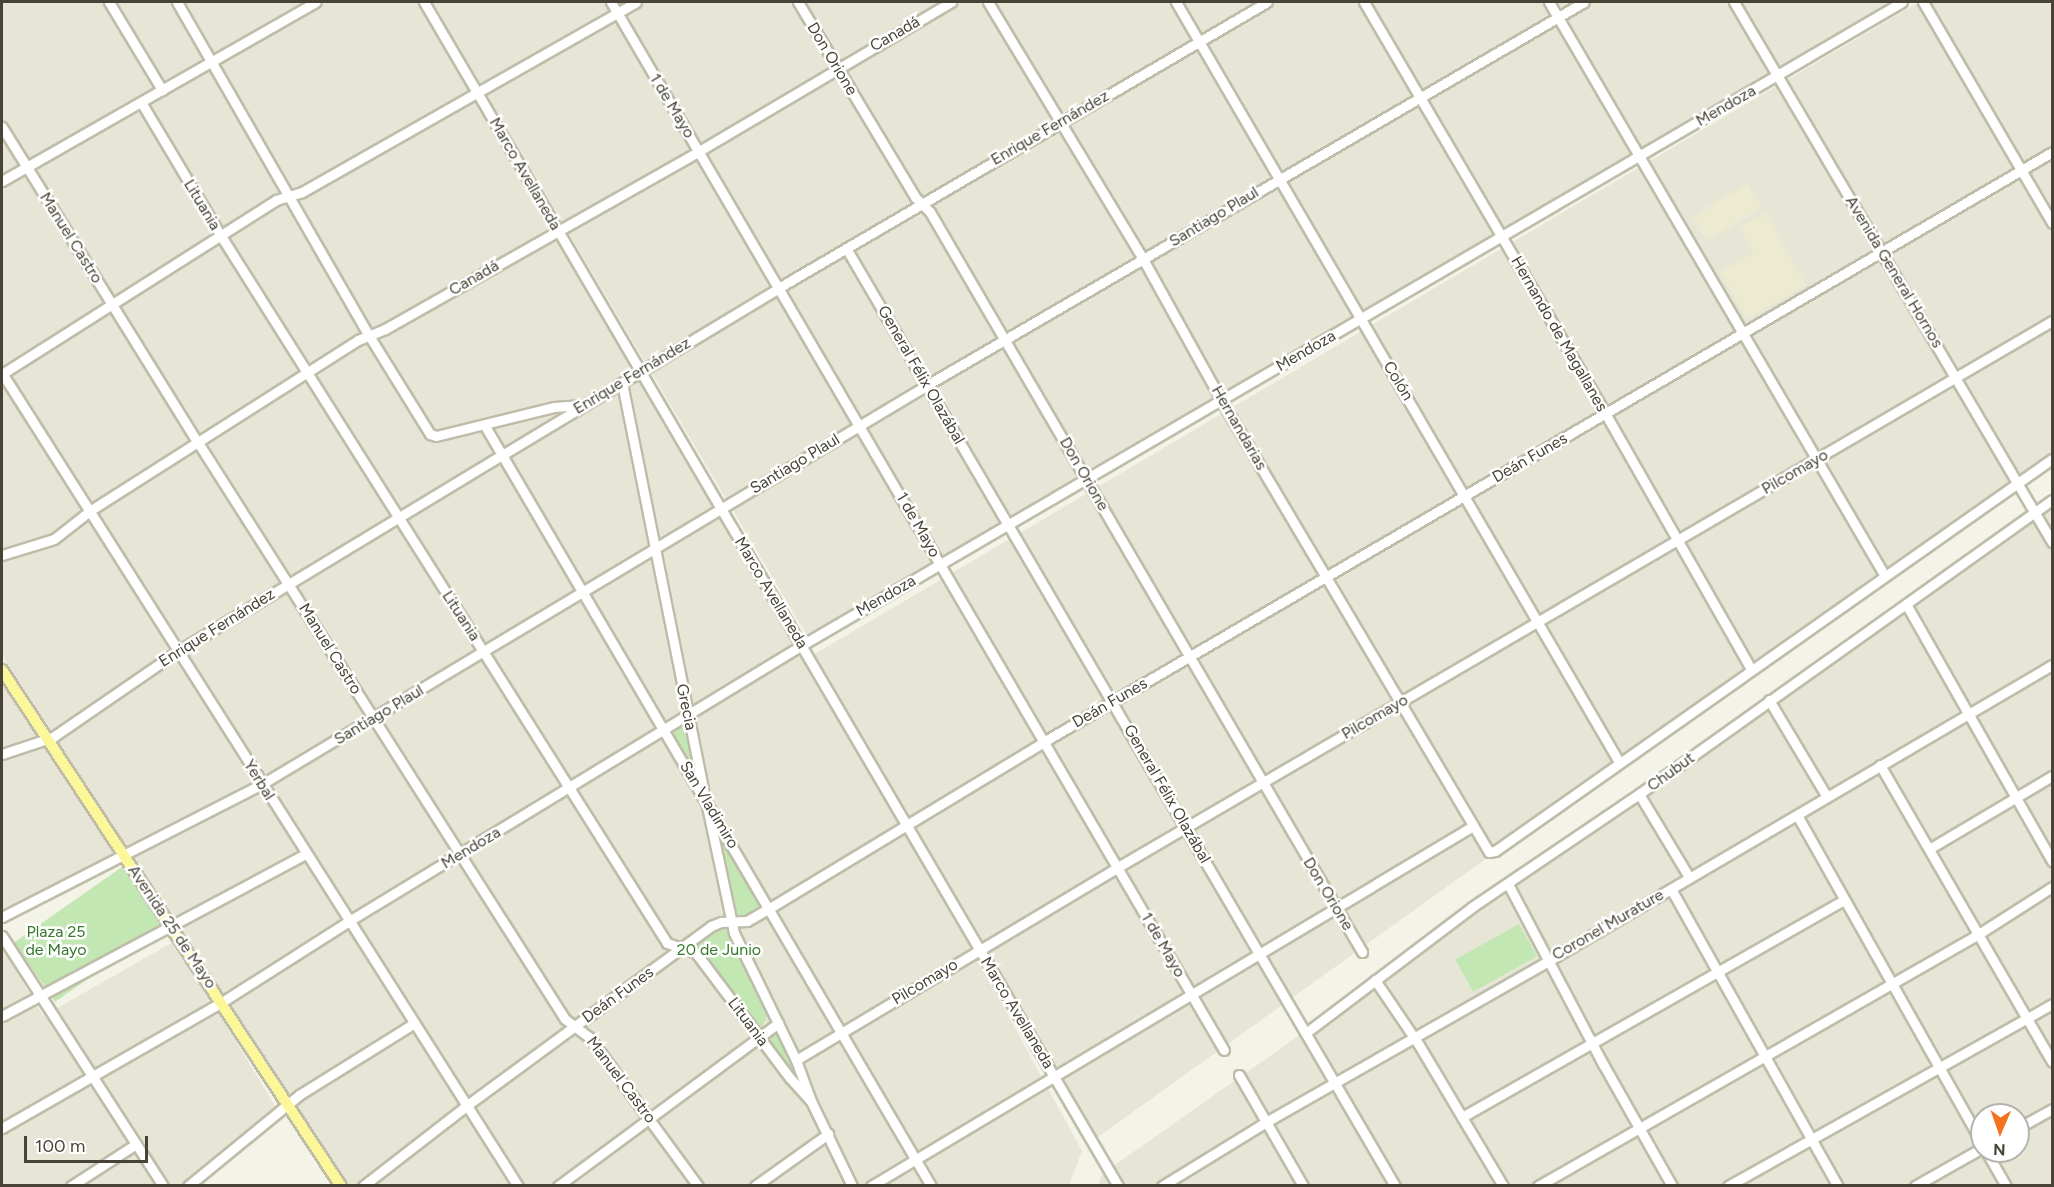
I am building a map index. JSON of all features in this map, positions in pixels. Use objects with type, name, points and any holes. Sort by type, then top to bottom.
[{"type":"main road","name":"Avenida 25 de Mayo","points":[[2,670],[341,1185]]},
{"type":"street","points":[[109,2],[162,90]]},
{"type":"street","points":[[177,2],[368,334],[430,434],[436,436],[485,426],[554,407],[585,405]]},
{"type":"street","points":[[2,181],[316,2]]},
{"type":"street","name":"Marco Avellaneda","points":[[424,2],[1118,1185]]},
{"type":"street","name":"1 de Mayo","points":[[610,2],[780,287],[1224,1050]]},
{"type":"street","points":[[2,374],[276,200],[302,192],[478,94],[636,2]]},
{"type":"street","name":"Don Orione","points":[[798,2],[915,197],[930,212],[1362,952]]},
{"type":"street","name":"Canadá","points":[[2,555],[54,539],[90,510],[368,334],[385,329],[699,151],[951,2]]},
{"type":"street","name":"Hernandarias","points":[[988,2],[1143,259],[1221,400],[1487,850],[1492,852],[1619,762]]},
{"type":"street","name":"Colón","points":[[1176,2],[1466,495],[1619,762]]},
{"type":"street","name":"Enrique Fernández","points":[[2,754],[48,740],[178,651],[501,454],[921,203],[1267,2]]},
{"type":"street","name":"Hernando de Magallanes","points":[[1364,2],[1605,413],[1751,669]]},
{"type":"street","points":[[1549,2],[1885,576]]},
{"type":"street","name":"Santiago Plaul","points":[[2,917],[262,784],[927,385],[1584,2]]},
{"type":"street","name":"Avenida General Hornos","points":[[1734,2],[2052,542]]},
{"type":"street","name":"Mendoza","points":[[2,1128],[222,1002],[349,921],[802,645],[1639,158],[1902,2]]},
{"type":"street","points":[[1923,2],[2052,223]]},
{"type":"street","name":"Lituania","points":[[141,102],[221,236],[668,943],[696,953],[811,1101]]},
{"type":"street","name":"Manuel Castro","points":[[2,127],[197,441],[565,1019],[589,1037],[698,1185]]},
{"type":"street","name":"Deán Funes","points":[[363,1185],[466,1106],[711,926],[747,921],[768,909],[1045,741],[2052,152]]},
{"type":"street","name":"General Félix Olazábal","points":[[846,248],[1395,1185]]},
{"type":"street","name":"Pilcomayo","points":[[796,1060],[1118,867],[2052,321]]},
{"type":"street","name":"Yerbal","points":[[2,374],[413,1024],[518,1185]]},
{"type":"street","name":"Grecia","points":[[622,383],[687,715],[731,923],[796,1060],[811,1101],[852,1185]]},
{"type":"street","name":"San Vladimiro","points":[[485,426],[930,1185]]},
{"type":"street","points":[[1619,762],[2052,459]]},
{"type":"street","name":"Chubut","points":[[1307,1032],[1472,907],[1639,794],[2052,500]]},
{"type":"street","points":[[1906,604],[2052,861]]},
{"type":"street","name":"Coronel Murature","points":[[1162,1185],[1266,1122],[1671,889],[2052,665]]},
{"type":"street","points":[[1769,700],[1827,797]]},
{"type":"street","points":[[1880,765],[2052,1062]]},
{"type":"street","points":[[1929,849],[2052,776]]},
{"type":"street","points":[[1639,794],[1689,877]]},
{"type":"street","points":[[1797,815],[1970,1124]]},
{"type":"street","points":[[871,1185],[1473,826]]},
{"type":"street","points":[[2,1016],[306,854]]},
{"type":"street","points":[[1508,884],[1592,1044],[1672,1185]]},
{"type":"street","points":[[1538,1185],[1977,935],[2052,887]]},
{"type":"street","points":[[1671,889],[1838,1185]]},
{"type":"street","points":[[1462,1117],[1844,900]]},
{"type":"street","points":[[2,936],[163,1185]]},
{"type":"street","points":[[1375,980],[1413,1037],[1503,1185]]},
{"type":"street","points":[[1728,1185],[2052,1004]]},
{"type":"street","points":[[558,1185],[778,1023]]},
{"type":"street","points":[[188,1185],[289,1103],[413,1024]]},
{"type":"street","points":[[1239,1075],[1303,1185]]},
{"type":"street","points":[[2030,1121],[2052,1109]]},
{"type":"street","points":[[755,1185],[828,1134]]},
{"type":"street","points":[[70,1185],[136,1144]]},
{"type":"street","points":[[1915,1185],[1970,1152]]},
{"type":"street","points":[[1993,1163],[2006,1185]]},
{"type":"shaded area","points":[[2,2],[430,2],[813,655],[1919,2],[2052,2],[2052,453],[1091,1142],[831,690],[1082,1151],[1069,1185],[333,1185],[215,982],[2,655]]},
{"type":"shaded area","points":[[432,2],[1891,2],[809,639]]},
{"type":"shaded area","points":[[1748,184],[1762,208],[1707,240],[1693,216]]},
{"type":"shaded area","points":[[1765,213],[1806,285],[1751,317],[1745,316],[1720,272],[1754,253],[1739,227]]},
{"type":"shaded area","points":[[2052,506],[2052,1185],[1098,1186],[1102,1174]]},
{"type":"shaded area","points":[[2,683],[116,857],[2,912]]},
{"type":"shaded area","points":[[175,941],[275,1106],[184,1185],[2,1185],[2,948],[43,1016]]},
{"type":"green space","points":[[681,727],[685,731],[692,763],[672,735]]},
{"type":"green space","points":[[722,839],[760,901],[757,909],[738,918],[734,916],[719,844]]},
{"type":"green space","name":"Plaza 25 de Mayo","points":[[122,867],[163,926],[55,1002],[14,943]]},
{"type":"green space","points":[[1519,924],[1537,956],[1473,992],[1455,959]]},
{"type":"green space","name":"20 de Junio","points":[[723,926],[728,928],[767,1016],[762,1027],[755,1024],[694,947],[696,941]]},
{"type":"green space","points":[[773,1033],[777,1033],[797,1069],[793,1075],[766,1040]]}]
